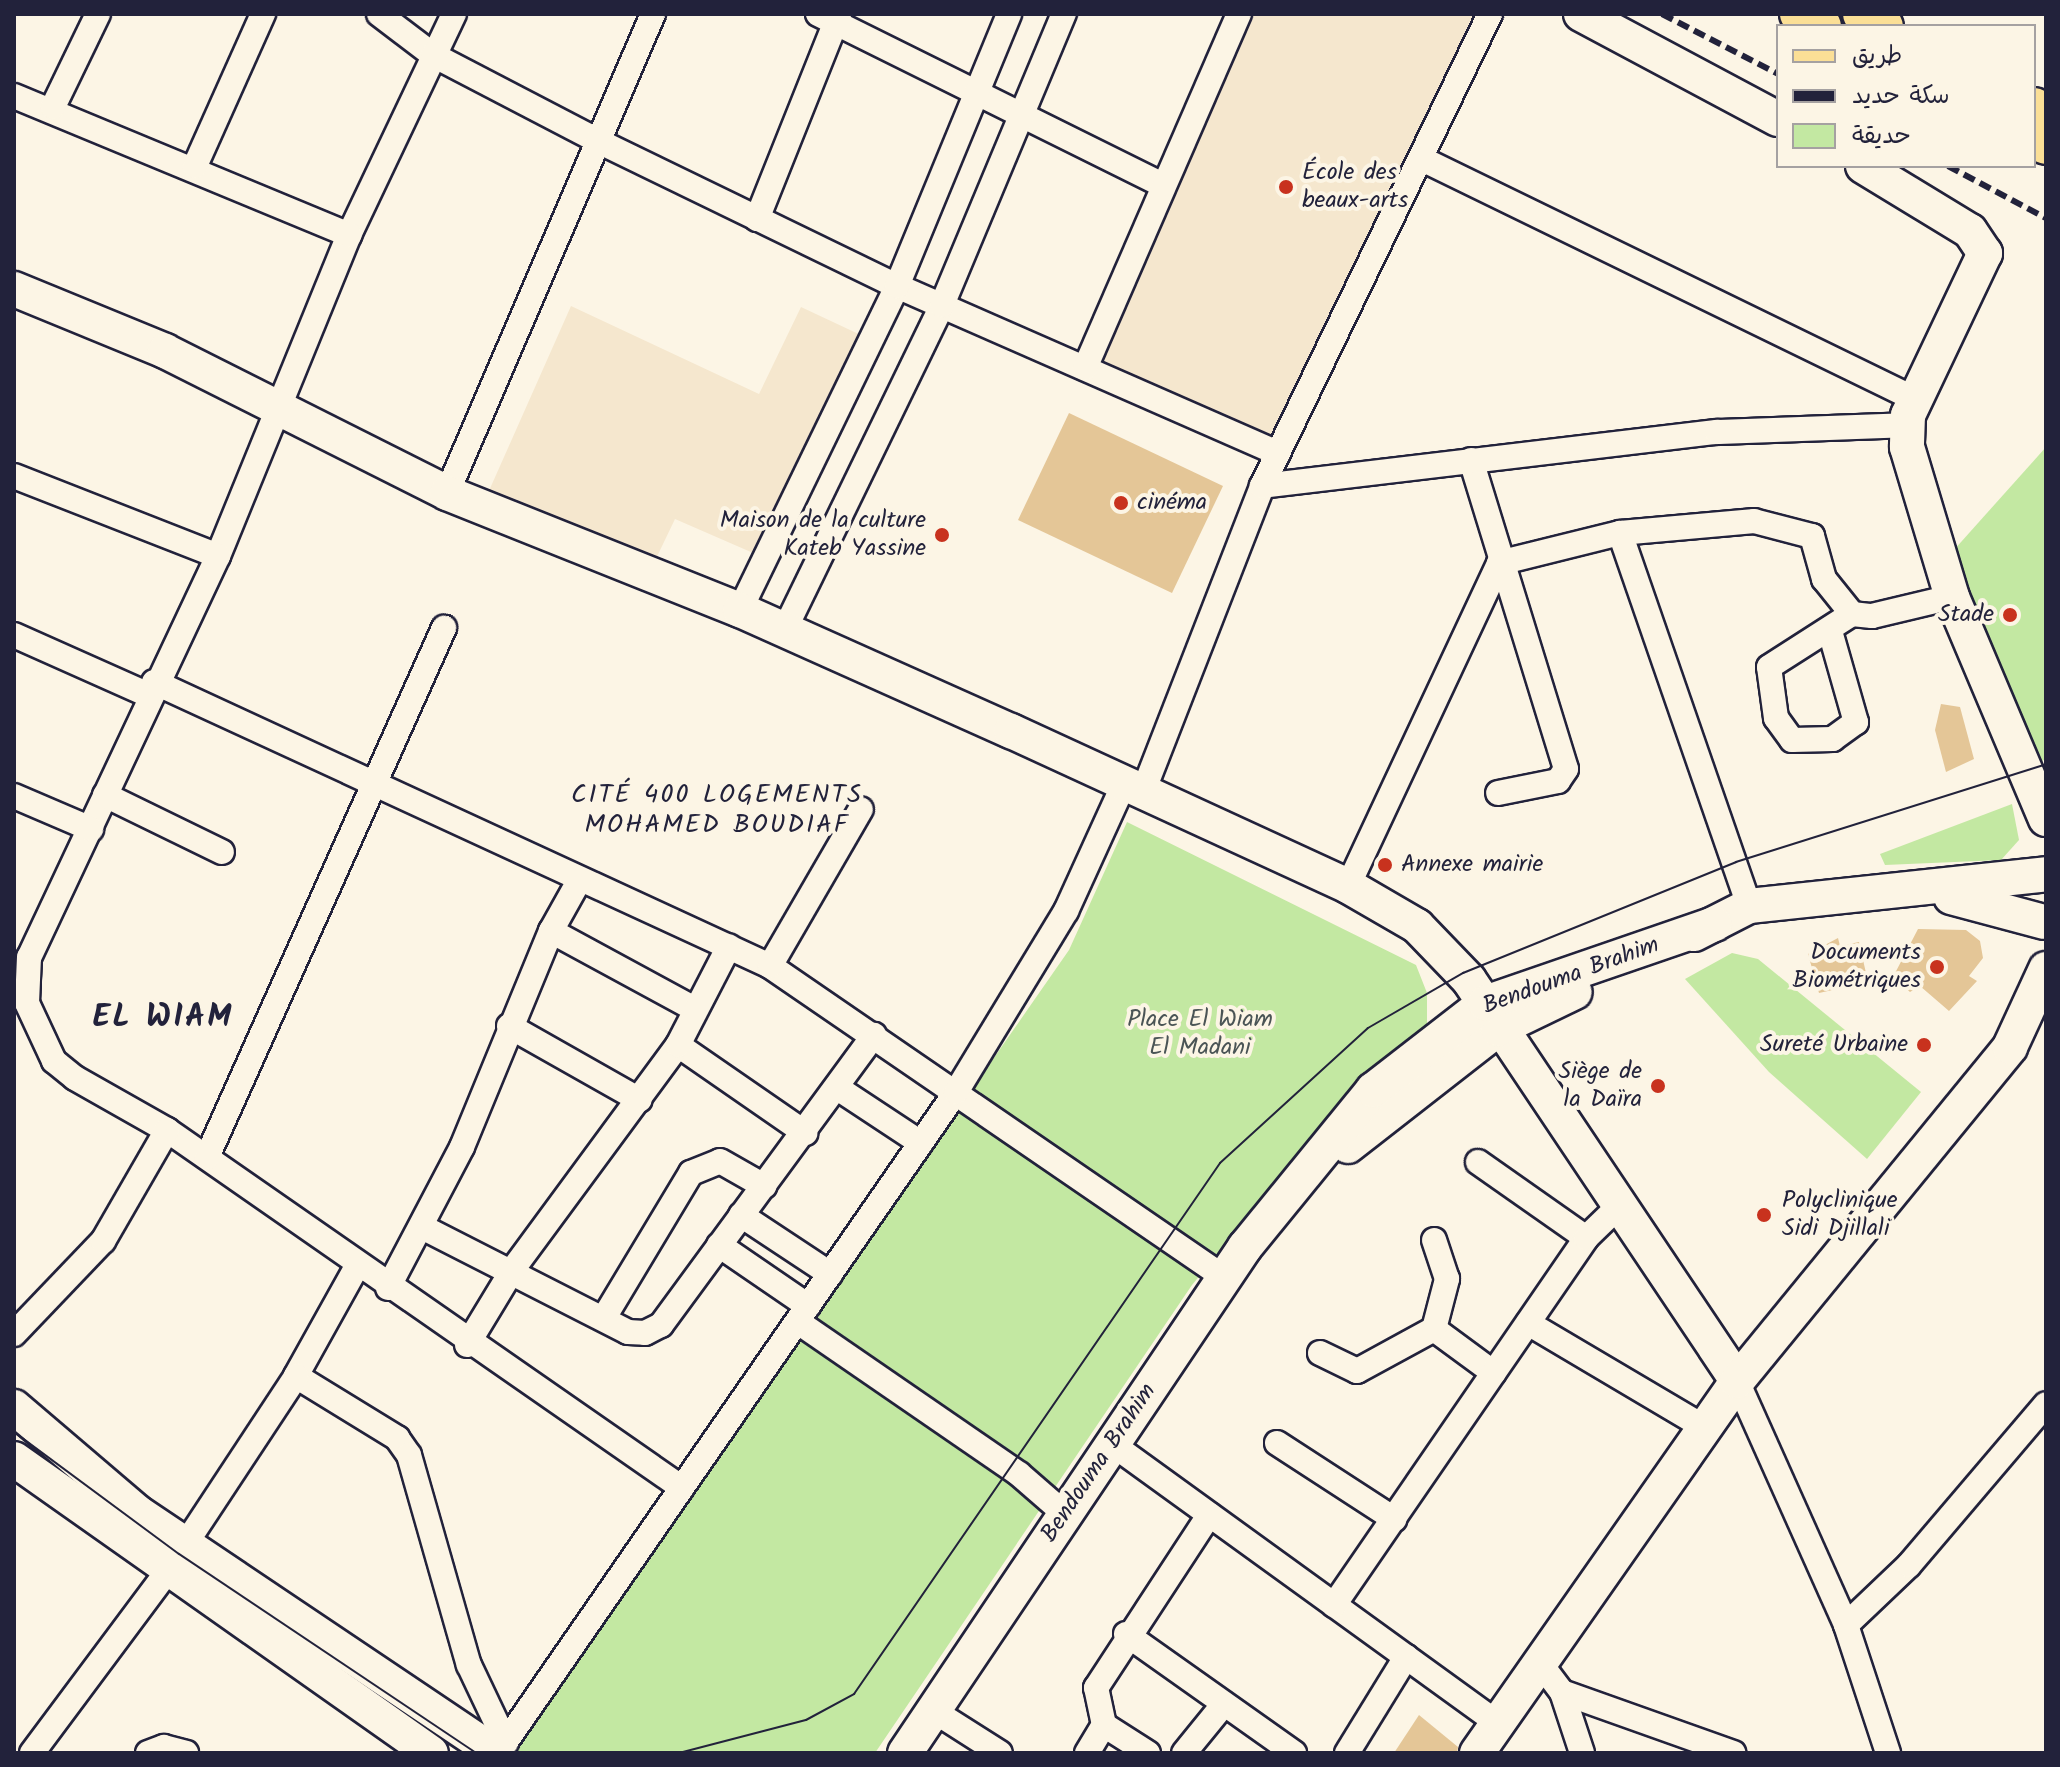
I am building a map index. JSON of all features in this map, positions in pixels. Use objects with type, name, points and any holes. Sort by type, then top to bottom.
[{"type":"main road","points":[[1581,14],[1776,118]]},
{"type":"main road","points":[[1799,14],[1818,24]]},
{"type":"main road","points":[[1862,14],[1880,24]]},
{"type":"main road","points":[[1866,168],[1970,231],[1985,253],[1912,412],[1952,597],[2043,809]]},
{"type":"main road","points":[[14,289],[280,408],[447,493],[740,610],[1133,788],[1348,886],[1417,926],[1492,1016],[1622,1203],[1737,1381]]},
{"type":"main road","name":"Bendouma Brahim","points":[[905,1753],[1225,1278],[1304,1182],[1373,1090],[1492,1016],[1715,924],[1749,906],[2046,874]]},
{"type":"main road","points":[[2045,923],[2046,885]]},
{"type":"main road","name":"Bendouma Brahim","points":[[1916,890],[2045,923]]},
{"type":"main road","points":[[1477,1753],[1737,1381],[1930,1150],[2043,993]]},
{"type":"main road","points":[[14,1407],[137,1512],[500,1750]]},
{"type":"main road","points":[[15,1460],[167,1572],[428,1752]]},
{"type":"street","points":[[53,107],[98,14]]},
{"type":"street","points":[[195,166],[263,14]]},
{"type":"street","points":[[379,14],[433,55],[757,219],[897,286],[1278,453]]},
{"type":"street","points":[[454,14],[349,235],[218,556],[152,688],[91,829],[22,955],[27,1003],[54,1061],[207,1157],[356,1268],[682,1488]]},
{"type":"street","points":[[447,493],[653,14]]},
{"type":"street","points":[[740,610],[897,286],[1009,14]]},
{"type":"street","points":[[784,631],[942,305],[1064,14]]},
{"type":"street","points":[[1085,368],[1160,184],[1239,14]]},
{"type":"street","points":[[500,1750],[956,1092],[1066,911],[1133,788],[1262,486],[1424,160],[1490,14]]},
{"type":"street","points":[[757,219],[831,17],[976,90],[1020,116],[1160,184]]},
{"type":"street","points":[[14,96],[53,107],[349,235]]},
{"type":"street","points":[[1424,160],[1912,412]]},
{"type":"street","points":[[1262,486],[1912,412]]},
{"type":"street","points":[[1471,460],[1499,563],[1566,769],[1558,781],[1498,793]]},
{"type":"street","points":[[14,476],[218,556]]},
{"type":"street","points":[[1499,563],[1620,533],[1754,521],[1803,531],[1819,551],[1824,579],[1852,614]]},
{"type":"street","points":[[1620,533],[1749,906]]},
{"type":"street","points":[[1348,886],[1499,563]]},
{"type":"street","points":[[1830,631],[1856,722],[1833,739],[1792,740],[1776,718],[1769,667],[1783,652],[1830,631],[1852,614],[1872,616],[1952,597]]},
{"type":"street","points":[[207,1157],[370,781],[444,628]]},
{"type":"street","points":[[14,635],[152,688],[370,781],[579,881],[770,966],[1225,1278]]},
{"type":"street","points":[[105,795],[222,852]]},
{"type":"street","points":[[14,796],[91,829]]},
{"type":"street","points":[[770,966],[861,809]]},
{"type":"street","points":[[388,1288],[424,1228],[551,931],[579,881]]},
{"type":"street","points":[[551,931],[693,1008]]},
{"type":"street","points":[[467,1345],[513,1269],[678,1045],[693,1008],[729,946]]},
{"type":"street","points":[[509,1026],[640,1100]]},
{"type":"street","points":[[424,1228],[513,1269],[605,1316],[628,1332],[661,1325],[839,1089],[874,1035]]},
{"type":"street","points":[[678,1045],[805,1133]]},
{"type":"street","points":[[839,1089],[921,1143]]},
{"type":"street","points":[[14,1334],[103,1241],[167,1130]]},
{"type":"street","points":[[605,1316],[691,1173],[720,1161],[764,1186]]},
{"type":"street","points":[[1478,1162],[1586,1238]]},
{"type":"street","points":[[1334,1605],[1586,1238],[1622,1203]]},
{"type":"street","points":[[741,1215],[830,1274]]},
{"type":"street","points":[[1320,1353],[1357,1371],[1434,1329],[1447,1279],[1434,1240]]},
{"type":"street","points":[[719,1245],[803,1314],[1065,1514]]},
{"type":"street","points":[[32,1753],[167,1572],[296,1376],[356,1268]]},
{"type":"street","points":[[1528,1323],[1704,1427]]},
{"type":"street","points":[[1434,1329],[1494,1373]]},
{"type":"street","points":[[296,1376],[397,1438],[409,1455],[469,1665],[500,1750]]},
{"type":"street","points":[[1737,1381],[1846,1625],[1888,1753]]},
{"type":"street","points":[[1846,1625],[1909,1565],[2046,1404]]},
{"type":"street","points":[[1277,1443],[1394,1519]]},
{"type":"street","points":[[1112,1444],[1498,1723]]},
{"type":"street","points":[[1087,1753],[1104,1725],[1096,1688],[1126,1634],[1209,1515]]},
{"type":"street","points":[[1126,1634],[1294,1753]]},
{"type":"street","points":[[1347,1753],[1406,1657]]},
{"type":"street","points":[[1540,1663],[1562,1692],[1582,1753]]},
{"type":"street","points":[[1562,1692],[1733,1753]]},
{"type":"street","points":[[1184,1753],[1224,1704]]},
{"type":"street","points":[[934,1711],[1000,1753]]},
{"type":"street","points":[[1104,1725],[1148,1753]]},
{"type":"street","points":[[148,1753],[164,1747],[186,1753]]},
{"type":"shaded area","name":"École des beaux-arts","points":[[1252,14],[1480,14],[1277,448],[1096,361]]},
{"type":"shaded area","points":[[571,306],[759,394],[801,307],[865,337],[760,556],[675,519],[652,567],[488,493]]},
{"type":"green space","name":"Stade","points":[[2046,447],[2046,759],[2035,764],[1995,678],[1953,551]]},
{"type":"green space","points":[[2012,804],[2019,840],[2001,860],[1885,865],[1880,854]]},
{"type":"green space","name":"Place El Wiam El Madani","points":[[1127,822],[1416,965],[1427,993],[1427,1027],[1300,1155],[1192,1285],[875,1753],[510,1753],[1069,950]]},
{"type":"green space","points":[[1732,953],[1758,959],[1921,1092],[1867,1159],[1769,1072],[1685,979]]},
{"type":"building","name":"cinéma","points":[[1069,413],[1223,486],[1172,593],[1018,520]]},
{"type":"building","points":[[1941,704],[1960,707],[1974,759],[1946,772],[1935,730]]},
{"type":"building","name":"Documents Biométriques","points":[[1918,929],[1966,930],[1980,941],[1983,958],[1969,976],[1977,981],[1949,1011],[1920,986],[1910,992],[1893,977]]},
{"type":"building","points":[[1838,938],[1840,946],[1859,942],[1868,982],[1819,993],[1808,954]]},
{"type":"building","points":[[1419,1715],[1458,1747],[1457,1753],[1394,1753]]},
{"type":"tram line","points":[[679,1753],[806,1720],[854,1694],[1220,1163],[1368,1028],[1463,973],[1736,862],[2046,764]]},
{"type":"tram line","points":[[14,1432],[179,1554],[476,1753]]},
{"type":"railway","points":[[1662,14],[1776,73]]},
{"type":"railway","points":[[1952,168],[2046,218]]},
{"type":"place","name":"École des beaux-arts","points":[[1286,187]]},
{"type":"place","name":"cinéma","points":[[1121,503]]},
{"type":"place","name":"Maison de la culture Kateb Yassine","points":[[942,535]]},
{"type":"place","name":"Stade","points":[[2010,615]]},
{"type":"place","name":"Annexe mairie","points":[[1385,865]]},
{"type":"place","name":"Documents Biométriques","points":[[1937,967]]},
{"type":"place","name":"Sureté Urbaine","points":[[1924,1045]]},
{"type":"place","name":"Siège de la Daïra","points":[[1658,1086]]},
{"type":"place","name":"Polyclinique Sidi Djillali","points":[[1764,1215]]},
{"type":"district","name":"CITÉ 400 LOGEMENTS MOHAMED BOUDIAF","points":[[717,811]]},
{"type":"district","name":"EL WIAM","points":[[163,1018]]}]
